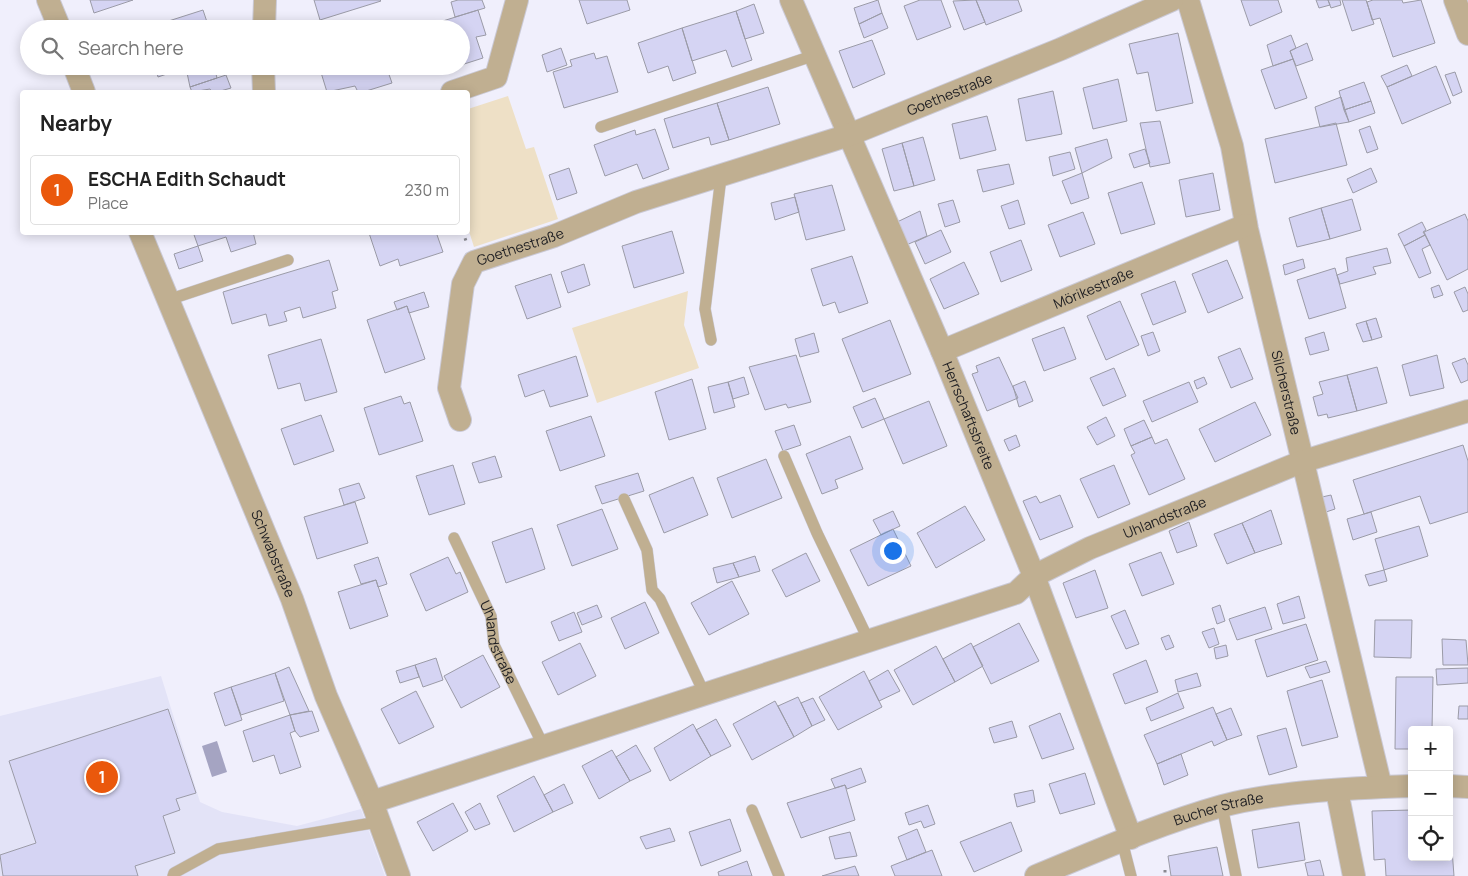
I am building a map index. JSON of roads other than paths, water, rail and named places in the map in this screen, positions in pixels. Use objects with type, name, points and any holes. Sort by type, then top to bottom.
[{"type":"street","points":[[48,0],[56,20]]},
{"type":"street","points":[[264,20],[265,0]]},
{"type":"street","points":[[458,90],[496,77],[517,0]]},
{"type":"street","name":"Herrschaftsbreite","points":[[791,0],[942,351],[1034,576],[1126,839]]},
{"type":"street","name":"Goethestraße","points":[[460,420],[449,388],[463,284],[474,262],[554,236],[636,202],[721,177],[848,135],[1061,49],[1172,0]]},
{"type":"street","name":"Silcherstraße","points":[[1188,0],[1232,146],[1246,225],[1301,462],[1381,788]]},
{"type":"street","points":[[1455,0],[1468,34]]},
{"type":"street","points":[[77,75],[83,90]]},
{"type":"street","points":[[263,75],[264,90]]},
{"type":"street","name":"Mörikestraße","points":[[942,351],[1246,225]]},
{"type":"street","name":"Schwabstraße","points":[[141,235],[292,599],[326,696],[375,812],[399,876]]},
{"type":"street","name":"Uhlandstraße","points":[[375,812],[544,747],[1016,593],[1034,576],[1090,548],[1301,462],[1468,411]]},
{"type":"street","name":"Bucher Straße","points":[[1036,876],[1126,839],[1222,806],[1255,799],[1408,786]]},
{"type":"street","points":[[1453,786],[1468,787]]},
{"type":"street","points":[[1337,791],[1354,876]]},
{"type":"lane","points":[[601,127],[815,55]]},
{"type":"lane","points":[[711,340],[705,309],[721,177]]},
{"type":"lane","points":[[168,300],[288,260]]},
{"type":"lane","points":[[784,456],[816,533],[869,641]]},
{"type":"lane","points":[[624,499],[647,550],[652,590],[660,599],[705,695]]},
{"type":"lane","name":"Uhlandstraße","points":[[454,538],[491,616],[494,645],[544,747]]},
{"type":"lane","points":[[1222,806],[1236,876]]},
{"type":"lane","points":[[752,810],[780,876]]},
{"type":"lane","points":[[173,876],[174,873],[218,849],[375,812]]},
{"type":"lane","points":[[1126,839],[1131,876]]},
{"type":"place","name":"ESCHA Edith Schaudt","points":[[102,777]]}]
